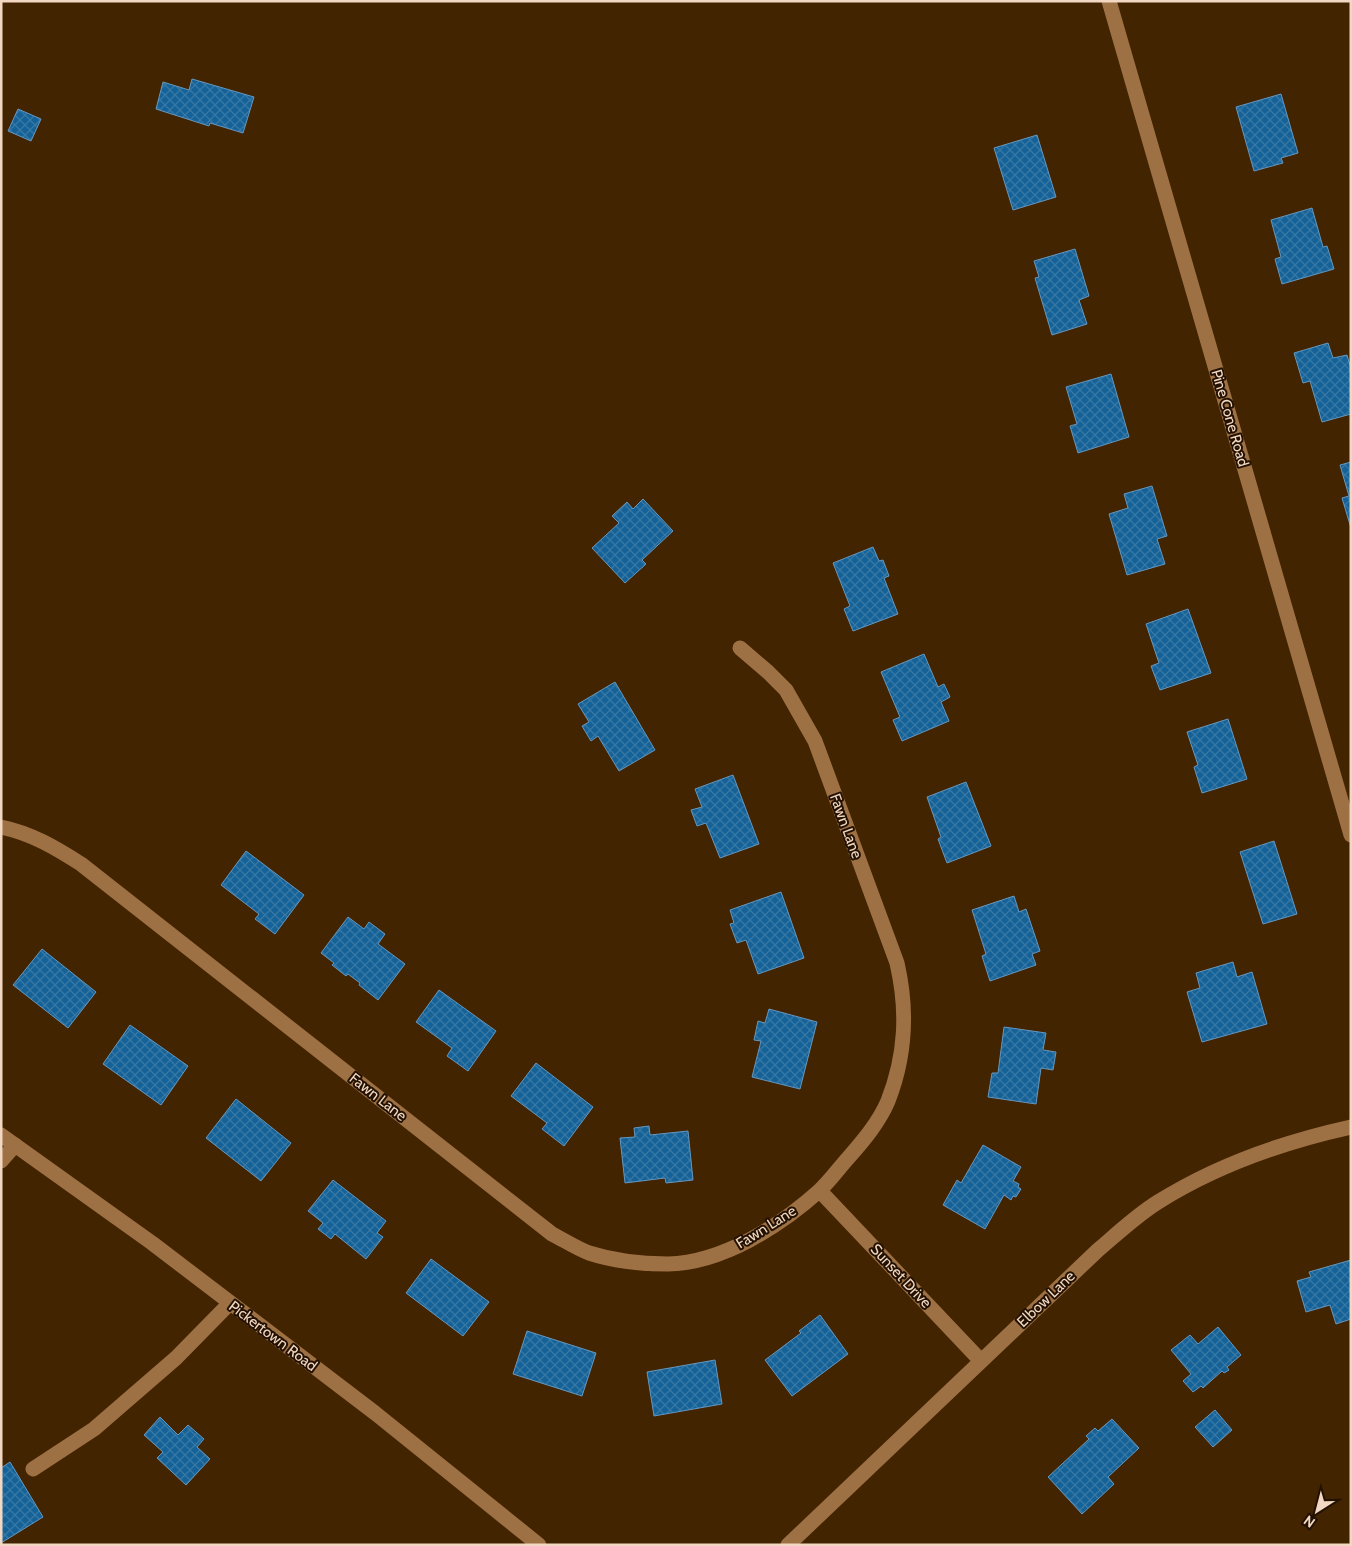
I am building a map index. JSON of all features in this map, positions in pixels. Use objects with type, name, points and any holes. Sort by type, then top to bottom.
[{"type":"street","name":"Pine Cone Road","points":[[1109,1],[1351,835]]},
{"type":"street","name":"Fawn Lane","points":[[1,827],[19,830],[58,848],[81,864],[552,1234],[588,1252],[628,1262],[669,1264],[696,1260],[735,1248],[778,1223],[820,1190],[875,1124],[887,1102],[899,1066],[905,1024],[902,985],[896,963],[815,742],[786,690],[740,648]]},
{"type":"street","name":"Elbow Lane","points":[[788,1545],[1098,1250],[1128,1224],[1158,1202],[1189,1184],[1233,1163],[1307,1137],[1351,1126]]},
{"type":"street","name":"Pickertown Road","points":[[1,1135],[152,1243],[374,1413],[539,1545]]},
{"type":"street","points":[[1,1161],[15,1145]]},
{"type":"street","name":"Sunset Drive","points":[[820,1190],[981,1361]]},
{"type":"street","points":[[33,1469],[94,1429],[176,1358],[230,1303]]},
{"type":"building","points":[[192,79],[254,97],[243,133],[210,123],[209,126],[156,109],[163,82],[189,90]]},
{"type":"building","points":[[1281,94],[1298,153],[1281,158],[1283,163],[1254,171],[1236,107]]},
{"type":"building","points":[[18,109],[41,119],[31,141],[8,131]]},
{"type":"building","points":[[1037,135],[1056,197],[1013,210],[994,148]]},
{"type":"building","points":[[1312,208],[1323,247],[1327,246],[1334,269],[1282,284],[1275,259],[1281,257],[1271,220]]},
{"type":"building","points":[[1075,249],[1089,296],[1079,300],[1087,324],[1052,335],[1035,278],[1039,277],[1034,261]]},
{"type":"building","points":[[1328,343],[1333,358],[1347,355],[1351,369],[1351,414],[1322,422],[1310,381],[1303,383],[1294,353]]},
{"type":"building","points":[[1111,374],[1129,437],[1078,453],[1070,426],[1077,424],[1066,387]]},
{"type":"building","points":[[1351,462],[1351,528],[1342,498],[1349,496],[1340,465]]},
{"type":"building","points":[[1152,486],[1167,536],[1157,539],[1165,564],[1127,575],[1109,514],[1128,508],[1124,494]]},
{"type":"building","points":[[643,499],[673,531],[642,560],[646,564],[625,583],[592,548],[619,523],[612,516],[627,502],[633,509]]},
{"type":"building","points":[[873,547],[879,561],[883,560],[889,576],[884,578],[898,614],[853,631],[844,609],[850,606],[833,563]]},
{"type":"building","points":[[1188,609],[1211,673],[1160,690],[1151,666],[1159,663],[1146,624]]},
{"type":"building","points":[[924,654],[938,687],[944,684],[950,697],[941,702],[949,721],[902,741],[893,720],[900,717],[881,672]]},
{"type":"building","points":[[615,682],[655,750],[619,771],[598,736],[591,741],[582,726],[589,722],[578,704]]},
{"type":"building","points":[[1228,719],[1247,779],[1202,793],[1194,767],[1198,765],[1187,732]]},
{"type":"building","points":[[733,775],[759,844],[720,858],[706,823],[697,826],[691,810],[702,807],[695,789]]},
{"type":"building","points":[[966,782],[991,846],[947,863],[938,839],[941,837],[927,797]]},
{"type":"building","points":[[1274,841],[1297,914],[1263,924],[1240,852]]},
{"type":"building","points":[[246,851],[304,895],[275,934],[255,919],[259,914],[221,885]]},
{"type":"building","points":[[781,892],[804,958],[758,974],[746,940],[737,943],[730,924],[734,923],[730,910]]},
{"type":"building","points":[[1014,896],[1019,912],[1026,909],[1040,951],[1032,954],[1036,965],[990,981],[982,956],[986,954],[972,910]]},
{"type":"building","points":[[348,917],[364,929],[369,922],[385,934],[378,944],[405,964],[378,1000],[359,985],[360,983],[348,974],[346,976],[332,965],[334,963],[321,953]]},
{"type":"building","points":[[42,949],[96,992],[68,1028],[13,985]]},
{"type":"building","points":[[1233,962],[1237,977],[1252,972],[1267,1024],[1202,1042],[1187,992],[1200,988],[1196,973]]},
{"type":"building","points":[[439,990],[496,1031],[468,1071],[447,1056],[452,1048],[416,1022]]},
{"type":"building","points":[[769,1009],[817,1022],[800,1089],[752,1077],[761,1041],[754,1040],[758,1021],[765,1023]]},
{"type":"building","points":[[130,1025],[188,1066],[161,1105],[103,1064]]},
{"type":"building","points":[[1004,1027],[1046,1033],[1043,1050],[1056,1052],[1053,1070],[1041,1068],[1036,1104],[988,1097],[992,1073],[998,1073]]},
{"type":"building","points":[[536,1063],[593,1107],[564,1146],[542,1129],[547,1123],[511,1096]]},
{"type":"building","points":[[236,1099],[291,1143],[261,1181],[206,1138]]},
{"type":"building","points":[[649,1126],[650,1135],[688,1131],[693,1180],[666,1183],[665,1178],[625,1183],[620,1138],[635,1137],[634,1128]]},
{"type":"building","points":[[983,1145],[1021,1167],[1013,1181],[1019,1184],[1018,1187],[1021,1189],[1016,1197],[1013,1196],[1011,1200],[1004,1195],[985,1229],[943,1205],[957,1180],[961,1183]]},
{"type":"building","points":[[333,1180],[386,1221],[377,1233],[383,1237],[366,1259],[335,1234],[331,1239],[318,1229],[323,1223],[308,1211]]},
{"type":"building","points":[[431,1259],[489,1302],[463,1336],[406,1293]]},
{"type":"building","points":[[1351,1260],[1351,1319],[1336,1324],[1330,1305],[1306,1312],[1297,1281],[1311,1277],[1309,1272]]},
{"type":"building","points":[[820,1315],[848,1354],[792,1396],[765,1360],[801,1333],[799,1331]]},
{"type":"building","points":[[1218,1327],[1241,1355],[1227,1367],[1229,1370],[1224,1373],[1222,1371],[1203,1388],[1201,1386],[1193,1392],[1183,1381],[1191,1374],[1171,1350],[1190,1335],[1198,1344]]},
{"type":"building","points":[[527,1331],[596,1353],[582,1396],[513,1374]]},
{"type":"building","points":[[715,1360],[722,1404],[654,1416],[647,1372]]},
{"type":"building","points":[[1215,1410],[1232,1430],[1213,1447],[1195,1427]]},
{"type":"building","points":[[160,1417],[178,1435],[188,1425],[204,1439],[197,1447],[210,1459],[186,1485],[157,1458],[163,1452],[144,1435]]},
{"type":"building","points":[[1112,1419],[1139,1448],[1108,1477],[1114,1484],[1082,1514],[1048,1477],[1089,1439],[1086,1436],[1095,1428],[1098,1431]]},
{"type":"building","points":[[10,1462],[43,1517],[1,1543],[1,1468]]}]
